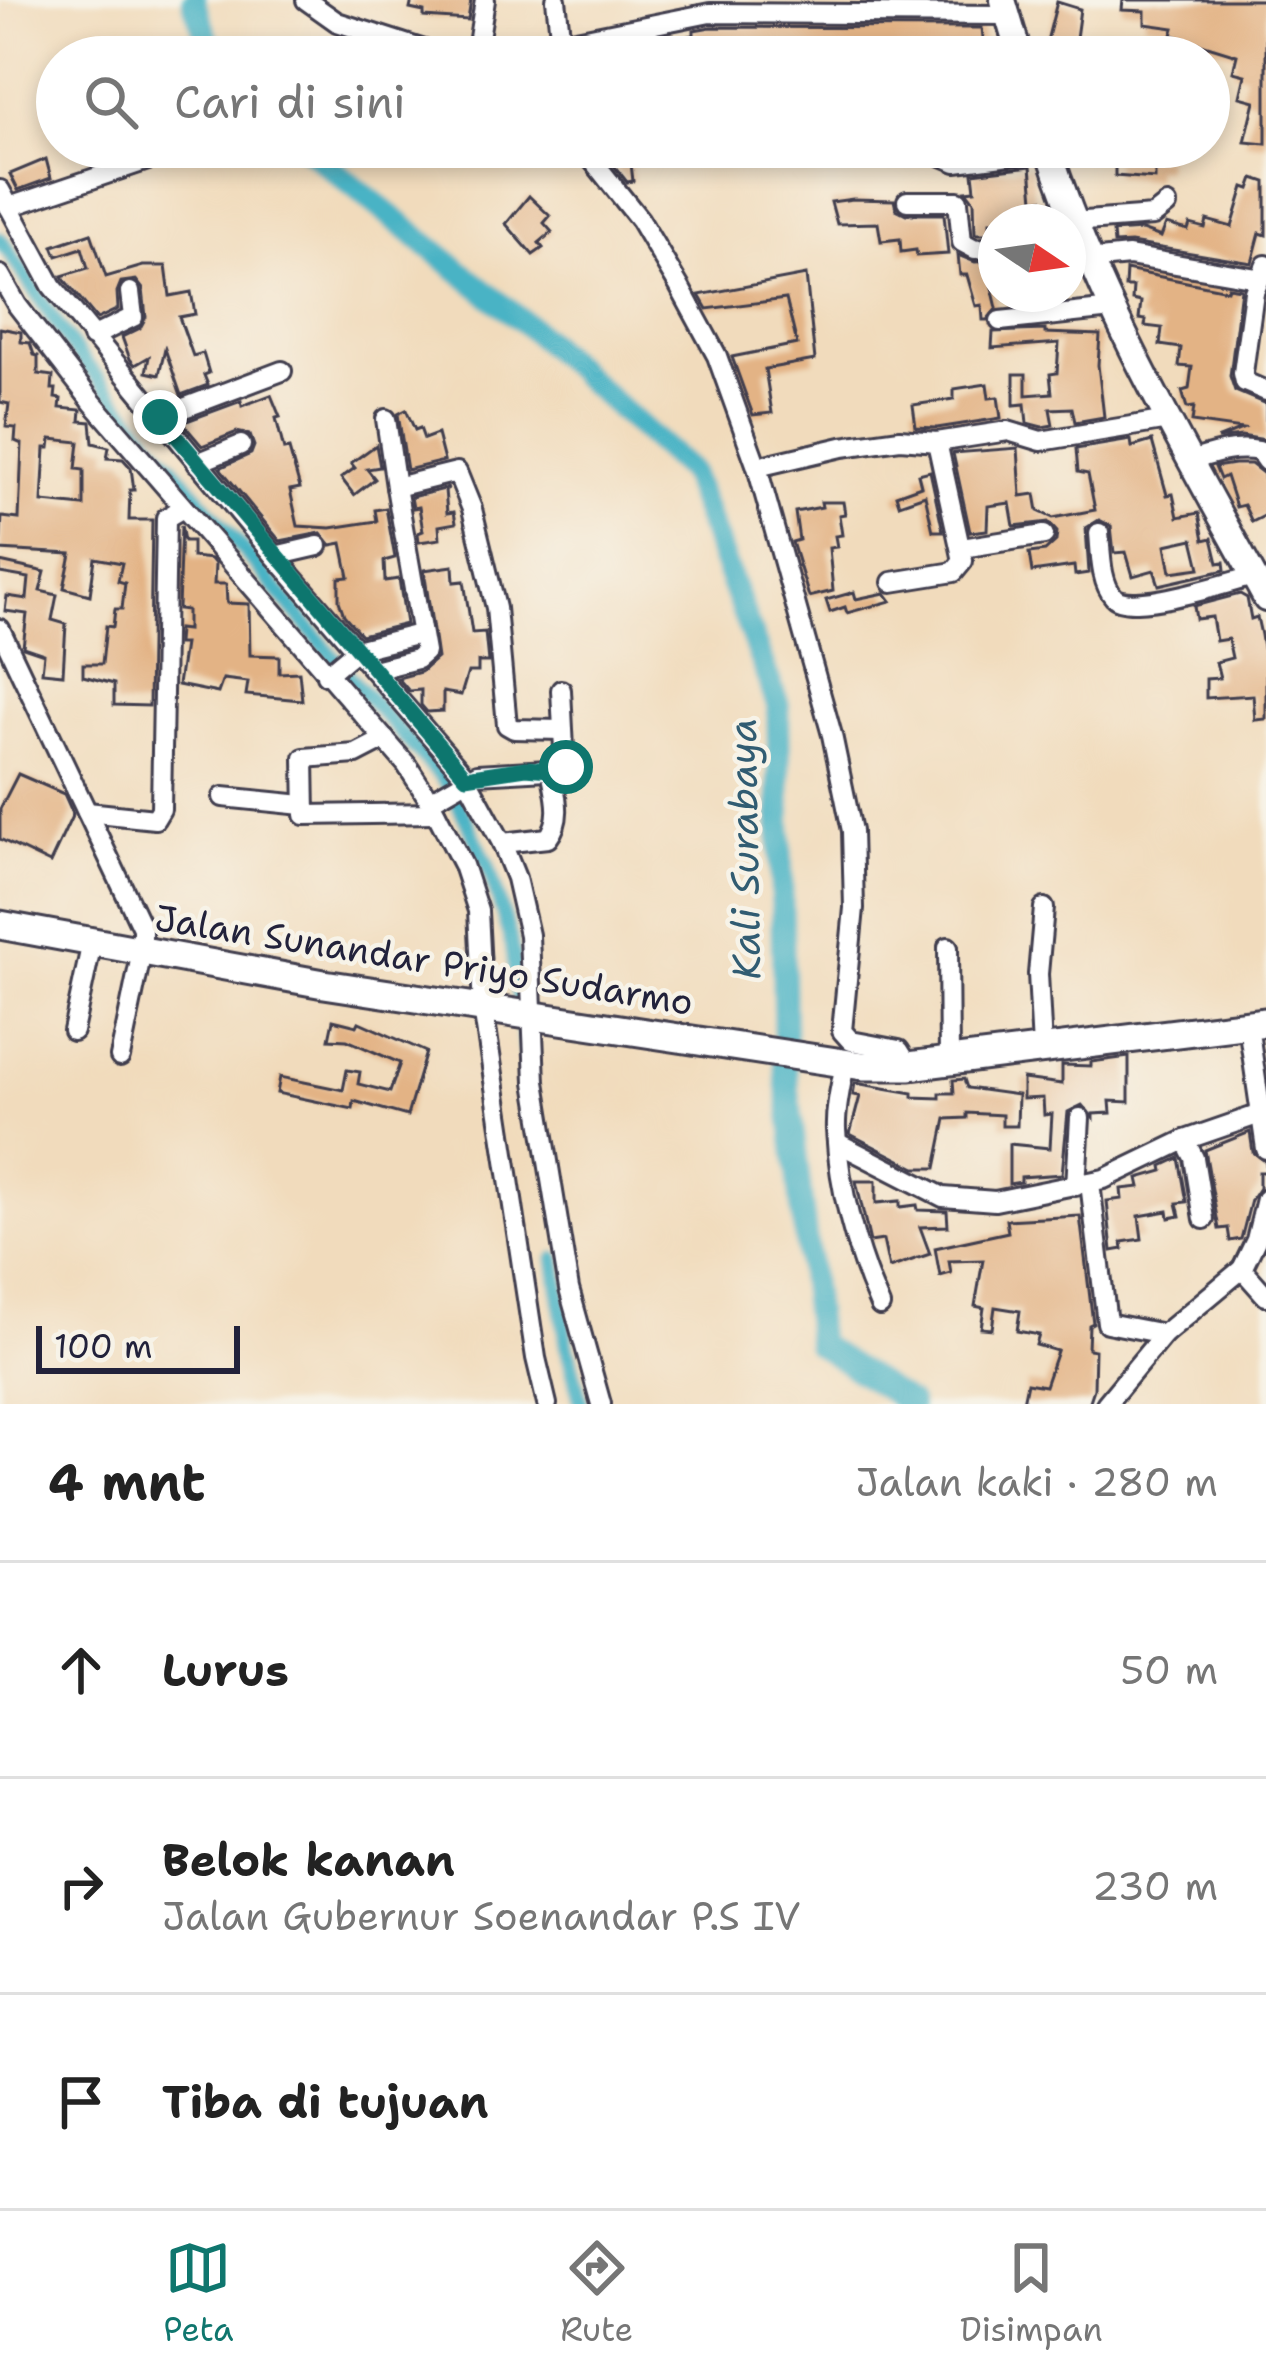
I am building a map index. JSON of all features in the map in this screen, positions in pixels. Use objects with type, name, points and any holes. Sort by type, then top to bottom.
[{"type":"highway","name":"Jalan Sunandar Priyo Sudarmo","points":[[0,925],[488,1009],[841,1063],[909,1066],[1257,1023]]},
{"type":"main road","points":[[1055,168],[1066,204]]},
{"type":"main road","points":[[1086,258],[1266,599]]},
{"type":"street","points":[[306,0],[337,22],[381,36]]},
{"type":"street","points":[[479,36],[485,0]]},
{"type":"street","points":[[556,0],[560,36]]},
{"type":"street","points":[[596,36],[710,13],[858,6],[1005,8]]},
{"type":"street","points":[[116,168],[5,198],[52,286],[160,417],[175,443],[464,779],[502,843],[529,935],[535,1082],[565,1290],[601,1404]]},
{"type":"street","points":[[599,168],[640,220],[717,356],[757,467],[832,735],[852,831],[854,908],[842,1030],[850,1041],[899,1050],[909,1066]]},
{"type":"street","points":[[907,201],[958,201],[962,242],[978,249]]},
{"type":"street","points":[[1086,237],[1153,216],[1167,205]]},
{"type":"street","points":[[1086,243],[1129,256],[1262,272],[1243,374],[1245,382],[1266,391]]},
{"type":"street","points":[[0,275],[17,305],[148,459],[183,508],[436,802],[478,911],[488,1009],[532,1295],[536,1358],[547,1404]]},
{"type":"street","points":[[92,337],[133,317],[130,292]]},
{"type":"street","points":[[1000,321],[1112,309]]},
{"type":"street","points":[[160,417],[282,370]]},
{"type":"street","points":[[374,670],[423,656],[386,419]]},
{"type":"street","points":[[757,467],[842,447],[900,440],[937,442],[1008,431],[1042,441],[1168,420]]},
{"type":"street","points":[[892,582],[954,572],[963,561],[937,442]]},
{"type":"street","points":[[148,459],[175,443]]},
{"type":"street","points":[[197,464],[241,445]]},
{"type":"street","points":[[1190,461],[1228,449],[1259,451],[1266,460]]},
{"type":"street","points":[[396,487],[457,472],[461,477],[496,608],[507,725],[562,730]]},
{"type":"street","points":[[87,812],[155,819],[161,809],[166,518],[183,508]]},
{"type":"street","points":[[1099,533],[1106,581],[1114,597],[1123,602],[1150,601],[1253,576]]},
{"type":"street","points":[[962,548],[1044,535]]},
{"type":"street","points":[[275,556],[318,546]]},
{"type":"street","points":[[0,629],[142,928],[142,951],[120,1057]]},
{"type":"street","points":[[329,673],[353,651],[420,634]]},
{"type":"street","points":[[302,736],[303,805],[310,817],[436,802],[464,779],[526,768],[561,771],[566,765],[561,690]]},
{"type":"street","points":[[304,758],[356,754],[385,739]]},
{"type":"street","points":[[502,843],[548,838],[558,814],[551,770]]},
{"type":"street","points":[[223,797],[303,805]]},
{"type":"street","points":[[1042,1048],[1039,974],[1044,908]]},
{"type":"street","points":[[73,1031],[92,942]]},
{"type":"street","points":[[948,947],[949,1060]]},
{"type":"street","points":[[1257,1023],[1266,1148]]},
{"type":"street","points":[[841,1063],[838,1143],[856,1243],[880,1306]]},
{"type":"street","points":[[838,1143],[924,1189],[964,1202],[995,1202],[1120,1173],[1185,1140],[1263,1113]]},
{"type":"street","points":[[1080,1118],[1083,1185],[1107,1323],[1164,1334]]},
{"type":"street","points":[[1185,1140],[1194,1157],[1204,1220]]},
{"type":"street","points":[[1106,1404],[1164,1334],[1241,1270],[1256,1240],[1266,1199]]},
{"type":"street","points":[[1241,1270],[1266,1296]]},
{"type":"street","points":[[532,1295],[565,1290]]},
{"type":"building","points":[[412,0],[471,0],[468,20],[424,17],[424,12],[410,9]]},
{"type":"building","points":[[1123,0],[1266,0],[1266,144],[1245,142],[1255,101],[1240,97],[1245,75],[1233,72],[1237,55],[1230,53],[1230,36],[1175,36],[1174,28],[1145,24],[1145,11],[1122,10]]},
{"type":"building","points":[[1057,2],[1080,9],[1076,36],[1048,36]]},
{"type":"building","points":[[982,28],[983,36],[689,36],[694,30]]},
{"type":"building","points":[[36,163],[36,168],[48,168],[51,178],[18,190],[10,174]]},
{"type":"building","points":[[616,168],[631,168],[633,181],[627,182]]},
{"type":"building","points":[[1031,168],[1034,200],[1042,199],[1043,204],[978,204],[975,234],[974,201],[966,191],[975,190],[973,173]]},
{"type":"building","points":[[1115,168],[1155,168],[1155,179],[1115,176]]},
{"type":"building","points":[[1254,178],[1266,182],[1266,235],[1260,233],[1252,263],[1114,244],[1113,232],[1142,230],[1161,237],[1166,224],[1188,230],[1190,224],[1205,228],[1207,220],[1232,227],[1244,187],[1250,189]]},
{"type":"building","points":[[529,196],[550,216],[544,223],[552,232],[533,255],[506,224]]},
{"type":"building","points":[[894,200],[896,209],[906,214],[944,214],[948,254],[901,252],[900,239],[881,241],[878,223],[837,224],[831,202]]},
{"type":"building","points":[[91,233],[106,277],[143,266],[166,266],[170,296],[191,292],[195,314],[179,317],[193,356],[203,353],[208,385],[181,395],[165,349],[159,375],[146,372],[149,357],[135,365],[130,359],[122,337],[140,328],[146,317],[143,289],[136,280],[121,282],[118,309],[97,319],[63,278],[88,268],[82,248],[57,256],[53,246]]},
{"type":"building","points":[[958,255],[978,262],[978,306],[967,275],[960,275]]},
{"type":"building","points":[[1126,270],[1241,289],[1230,376],[1235,391],[1266,404],[1266,440],[1217,439],[1242,429],[1192,422],[1194,407],[1187,408],[1182,391],[1189,389],[1192,367],[1179,366],[1181,348],[1160,345],[1162,328],[1145,326],[1146,320],[1139,319],[1141,302],[1132,300],[1133,287],[1125,287]]},
{"type":"building","points":[[806,275],[815,360],[765,369],[772,413],[753,415],[732,357],[797,344],[786,299],[707,309],[699,295]]},
{"type":"building","points":[[0,328],[21,332],[21,342],[30,343],[38,356],[38,374],[53,376],[52,389],[56,389],[55,398],[61,399],[60,408],[81,410],[80,421],[91,422],[93,443],[109,447],[107,458],[123,459],[131,468],[134,490],[130,490],[129,520],[152,520],[149,706],[114,705],[114,684],[83,676],[83,664],[102,664],[106,626],[113,627],[115,609],[122,609],[125,583],[118,581],[122,563],[95,558],[90,595],[64,588],[71,554],[0,550],[2,517],[19,519],[22,444],[15,441],[16,428],[6,427],[9,404],[0,402]],"holes":[[[51,439],[79,442],[76,469],[84,470],[84,506],[42,502],[45,448],[50,448]]]},
{"type":"building","points":[[993,332],[1100,335],[1104,417],[1075,422],[1072,408],[1050,409],[1053,425],[1042,427],[1027,423],[1025,404],[1014,405],[1014,374],[1026,374],[1026,395],[1052,393],[1050,374],[1057,373],[1059,343],[992,348]]},
{"type":"building","points":[[987,384],[989,398],[998,397],[1001,418],[916,427],[913,405],[954,399],[954,389]]},
{"type":"building","points":[[271,395],[280,417],[276,418],[284,450],[289,449],[300,488],[290,490],[298,526],[331,528],[377,521],[375,510],[386,508],[395,558],[384,561],[385,581],[399,579],[406,624],[361,635],[339,601],[339,578],[349,577],[342,543],[331,545],[321,533],[280,541],[220,468],[251,454],[250,435],[237,432],[202,446],[185,426],[184,422],[241,401],[242,406]]},
{"type":"building","points":[[406,410],[424,439],[437,434],[444,461],[407,470],[398,414]]},
{"type":"building","points":[[1131,440],[1132,447],[1152,441],[1178,517],[1199,513],[1204,540],[1212,538],[1218,563],[1224,562],[1225,570],[1159,585],[1154,570],[1133,576],[1126,552],[1114,553],[1111,526],[1099,520],[1086,528],[1089,573],[1075,575],[1074,566],[1032,572],[1029,553],[1045,551],[1056,541],[1057,532],[1048,522],[1014,526],[1010,503],[988,506],[987,530],[970,532],[953,453],[1018,448],[1021,496],[1035,494],[1038,511],[1053,518],[1095,510],[1088,474],[1078,472],[1076,449]],"holes":[[[1193,539],[1200,568],[1171,572],[1166,545]]]},
{"type":"building","points":[[376,445],[380,467],[367,469],[375,479],[354,495],[341,478],[355,468],[351,463]]},
{"type":"building","points":[[1251,464],[1264,474],[1266,515],[1252,522],[1244,505],[1236,507],[1226,476],[1220,479],[1215,467]]},
{"type":"building","points":[[930,471],[943,531],[933,531],[925,495],[899,504],[896,495],[921,486],[918,474]]},
{"type":"building","points":[[449,488],[445,490],[447,513],[454,512],[456,523],[439,526],[440,539],[419,542],[418,533],[423,531],[419,507],[413,508],[411,497]]},
{"type":"building","points":[[821,502],[843,502],[845,514],[839,515],[842,535],[835,536],[837,547],[829,548],[833,591],[809,597],[792,542],[799,540],[795,512],[822,507]]},
{"type":"building","points":[[181,525],[184,541],[192,541],[192,557],[211,559],[215,564],[214,584],[226,584],[227,603],[249,604],[250,655],[279,656],[279,673],[299,672],[302,700],[246,695],[248,682],[223,679],[218,693],[178,685],[184,644],[177,644],[178,629],[187,630],[187,610],[178,609]]},
{"type":"building","points":[[0,562],[45,572],[40,591],[57,595],[52,620],[66,624],[63,674],[42,672],[44,654],[23,647],[27,614],[5,611],[7,596],[27,599],[29,578],[0,573]]},
{"type":"building","points":[[453,566],[454,582],[464,581],[472,633],[485,632],[488,662],[478,662],[478,672],[468,672],[461,695],[443,692],[443,711],[427,712],[421,705],[421,690],[409,691],[398,678],[421,672],[437,658],[424,570]]},
{"type":"building","points":[[854,592],[856,599],[885,593],[891,601],[847,613],[845,607],[830,612],[826,600]]},
{"type":"building","points":[[1240,594],[1247,598],[1251,619],[1257,617],[1261,635],[1266,719],[1255,720],[1253,695],[1206,698],[1206,679],[1220,678],[1216,662],[1232,658],[1228,639],[1216,641],[1212,617],[1196,619],[1194,606]]},
{"type":"building","points":[[18,774],[64,794],[73,814],[50,863],[0,839],[0,809]]},
{"type":"building","points":[[333,1020],[357,1026],[359,1022],[426,1052],[407,1116],[354,1101],[353,1109],[277,1093],[280,1077],[343,1090],[347,1070],[360,1072],[358,1084],[390,1092],[400,1063],[347,1040],[329,1039]]},
{"type":"building","points":[[1129,1057],[1129,1102],[1110,1101],[1111,1113],[1093,1114],[1093,1118],[1082,1105],[1068,1112],[1062,1174],[1021,1177],[1021,1182],[1009,1184],[1009,1144],[1050,1148],[1052,1114],[1044,1115],[1043,1098],[1023,1099],[1023,1079],[1062,1084],[1062,1065],[1091,1066],[1091,1062]]},
{"type":"building","points":[[964,1079],[967,1088],[1018,1095],[1017,1126],[1002,1126],[1002,1115],[967,1113],[967,1118],[946,1119],[936,1168],[916,1168],[850,1134],[860,1096],[853,1095],[855,1083],[913,1093],[913,1097],[940,1098],[940,1093],[954,1093],[953,1080]]},
{"type":"building","points":[[1250,1132],[1253,1152],[1266,1162],[1266,1172],[1259,1172],[1259,1188],[1241,1239],[1230,1241],[1228,1228],[1219,1229],[1205,1150]]},
{"type":"building","points":[[1179,1158],[1187,1202],[1177,1203],[1180,1216],[1169,1218],[1168,1211],[1139,1216],[1142,1239],[1122,1242],[1123,1249],[1112,1251],[1107,1201],[1122,1199],[1121,1189],[1140,1187],[1138,1178],[1163,1171],[1162,1166]]},
{"type":"building","points":[[856,1181],[876,1181],[876,1203],[900,1201],[900,1207],[947,1211],[948,1226],[920,1227],[930,1254],[889,1268],[883,1240],[870,1242]]},
{"type":"building","points":[[1080,1216],[1093,1323],[1088,1349],[1095,1350],[1094,1389],[1089,1404],[1023,1402],[1027,1383],[1045,1386],[1057,1351],[1036,1345],[1039,1335],[1017,1331],[1020,1311],[995,1307],[992,1329],[981,1328],[984,1308],[975,1306],[983,1260],[949,1261],[951,1273],[940,1276],[935,1248],[1008,1232],[1006,1220]]},
{"type":"waterway","name":"Kali Surabaya","points":[[193,0],[206,36]]},
{"type":"waterway","name":"Kali Surabaya","points":[[331,168],[527,325],[690,472],[778,705],[785,1064],[818,1344],[910,1404]]},
{"type":"waterway","points":[[0,239],[75,351],[356,684],[450,787],[488,865],[510,938],[527,1057]]},
{"type":"waterway","points":[[555,1259],[581,1404]]},
{"type":"route","points":[[160,417],[466,777],[566,767]]}]
